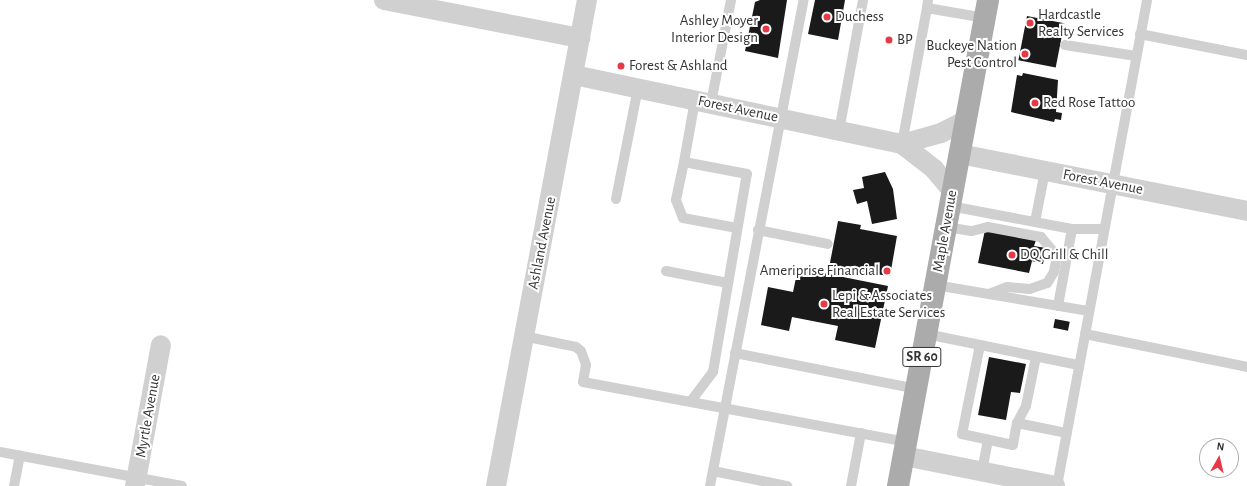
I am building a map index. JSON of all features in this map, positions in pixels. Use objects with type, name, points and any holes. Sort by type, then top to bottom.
[{"type":"main road","name":"Maple Avenue","points":[[898,486],[986,9]]},
{"type":"street","points":[[384,0],[580,38]]},
{"type":"street","name":"Ashland Avenue","points":[[496,486],[587,0]]},
{"type":"street","name":"Forest Avenue","points":[[574,75],[902,144],[934,169],[951,199]]},
{"type":"street","name":"Forest Avenue","points":[[902,144],[941,132],[966,120]]},
{"type":"street","name":"Forest Avenue","points":[[960,154],[1247,211]]},
{"type":"street","name":"Myrtle Avenue","points":[[136,482],[161,346]]},
{"type":"street","points":[[905,449],[982,471],[1056,486]]},
{"type":"lane","points":[[730,0],[703,102],[684,162],[676,200],[683,218],[737,228]]},
{"type":"lane","points":[[710,486],[758,230],[804,0]]},
{"type":"lane","points":[[839,130],[863,0]]},
{"type":"lane","points":[[1056,486],[1147,0]]},
{"type":"lane","points":[[902,144],[927,4],[986,9]]},
{"type":"lane","points":[[1140,34],[1247,56]]},
{"type":"lane","points":[[1066,45],[1136,56]]},
{"type":"lane","points":[[616,198],[638,88]]},
{"type":"lane","points":[[684,162],[747,174],[713,372],[691,401]]},
{"type":"lane","points":[[1035,222],[1045,171]]},
{"type":"lane","points":[[951,199],[1035,222],[1072,229],[1104,229]]},
{"type":"lane","points":[[946,227],[972,231],[988,227],[1041,237],[1057,256],[1054,272],[1047,283],[1030,288],[1007,287],[989,294]]},
{"type":"lane","points":[[1058,306],[1072,229]]},
{"type":"lane","points":[[758,230],[828,244]]},
{"type":"lane","points":[[666,271],[728,283]]},
{"type":"lane","points":[[935,285],[1088,311]]},
{"type":"lane","points":[[926,334],[1079,365]]},
{"type":"lane","points":[[1085,334],[1247,367]]},
{"type":"lane","points":[[524,336],[576,347],[581,351],[586,365],[583,382],[861,433],[905,449]]},
{"type":"lane","points":[[980,345],[962,434],[988,440],[1013,445],[1018,423],[1026,406],[1036,357]]},
{"type":"lane","points":[[735,353],[916,389]]},
{"type":"lane","points":[[1018,423],[1066,433]]},
{"type":"lane","points":[[851,486],[861,433]]},
{"type":"lane","points":[[982,471],[988,440]]},
{"type":"lane","points":[[0,452],[136,482],[182,486]]},
{"type":"lane","points":[[14,486],[20,456]]},
{"type":"lane","points":[[713,471],[787,486]]},
{"type":"building","name":"Ashley Moyer Interior Design","points":[[760,0],[787,0],[778,58],[745,51],[755,2]]},
{"type":"building","name":"Duchess","points":[[815,0],[845,0],[838,40],[808,34]]},
{"type":"building","points":[[1027,16],[1064,23],[1056,67],[1018,60]]},
{"type":"building","name":"Red Rose Tattoo","points":[[1023,73],[1058,80],[1056,112],[1062,113],[1061,120],[1055,119],[1054,122],[1011,112],[1017,75],[1022,76]]},
{"type":"building","points":[[885,172],[893,189],[897,219],[872,224],[867,201],[857,204],[853,190],[864,188],[862,177]]},
{"type":"building","points":[[838,221],[861,225],[860,229],[897,236],[890,276],[829,268]]},
{"type":"building","name":"DQ Grill & Chill","points":[[985,230],[1036,240],[1034,246],[1046,248],[1043,264],[1032,261],[1029,273],[978,263]]},
{"type":"building","name":"Lepi & Associates Real Estate Services","points":[[798,268],[888,286],[875,348],[835,340],[838,326],[792,317],[789,331],[761,325],[768,287],[793,292]]},
{"type":"building","points":[[1055,319],[1070,322],[1068,331],[1053,328]]},
{"type":"building","points":[[989,357],[1026,364],[1020,393],[1011,392],[1006,420],[978,415]]},
{"type":"place","name":"Duchess","points":[[827,17]]},
{"type":"place","name":"Hardcastle Realty Services","points":[[1030,23]]},
{"type":"place","name":"Ashley Moyer Interior Design","points":[[766,29]]},
{"type":"place","name":"BP","points":[[889,40]]},
{"type":"place","name":"Buckeye Nation Pest Control","points":[[1025,54]]},
{"type":"place","name":"Forest & Ashland","points":[[621,66]]},
{"type":"place","name":"Red Rose Tattoo","points":[[1035,103]]},
{"type":"place","name":"DQ Grill & Chill","points":[[1012,255]]},
{"type":"place","name":"Ameriprise Financial","points":[[887,271]]},
{"type":"place","name":"Lepi & Associates Real Estate Services","points":[[824,304]]}]
